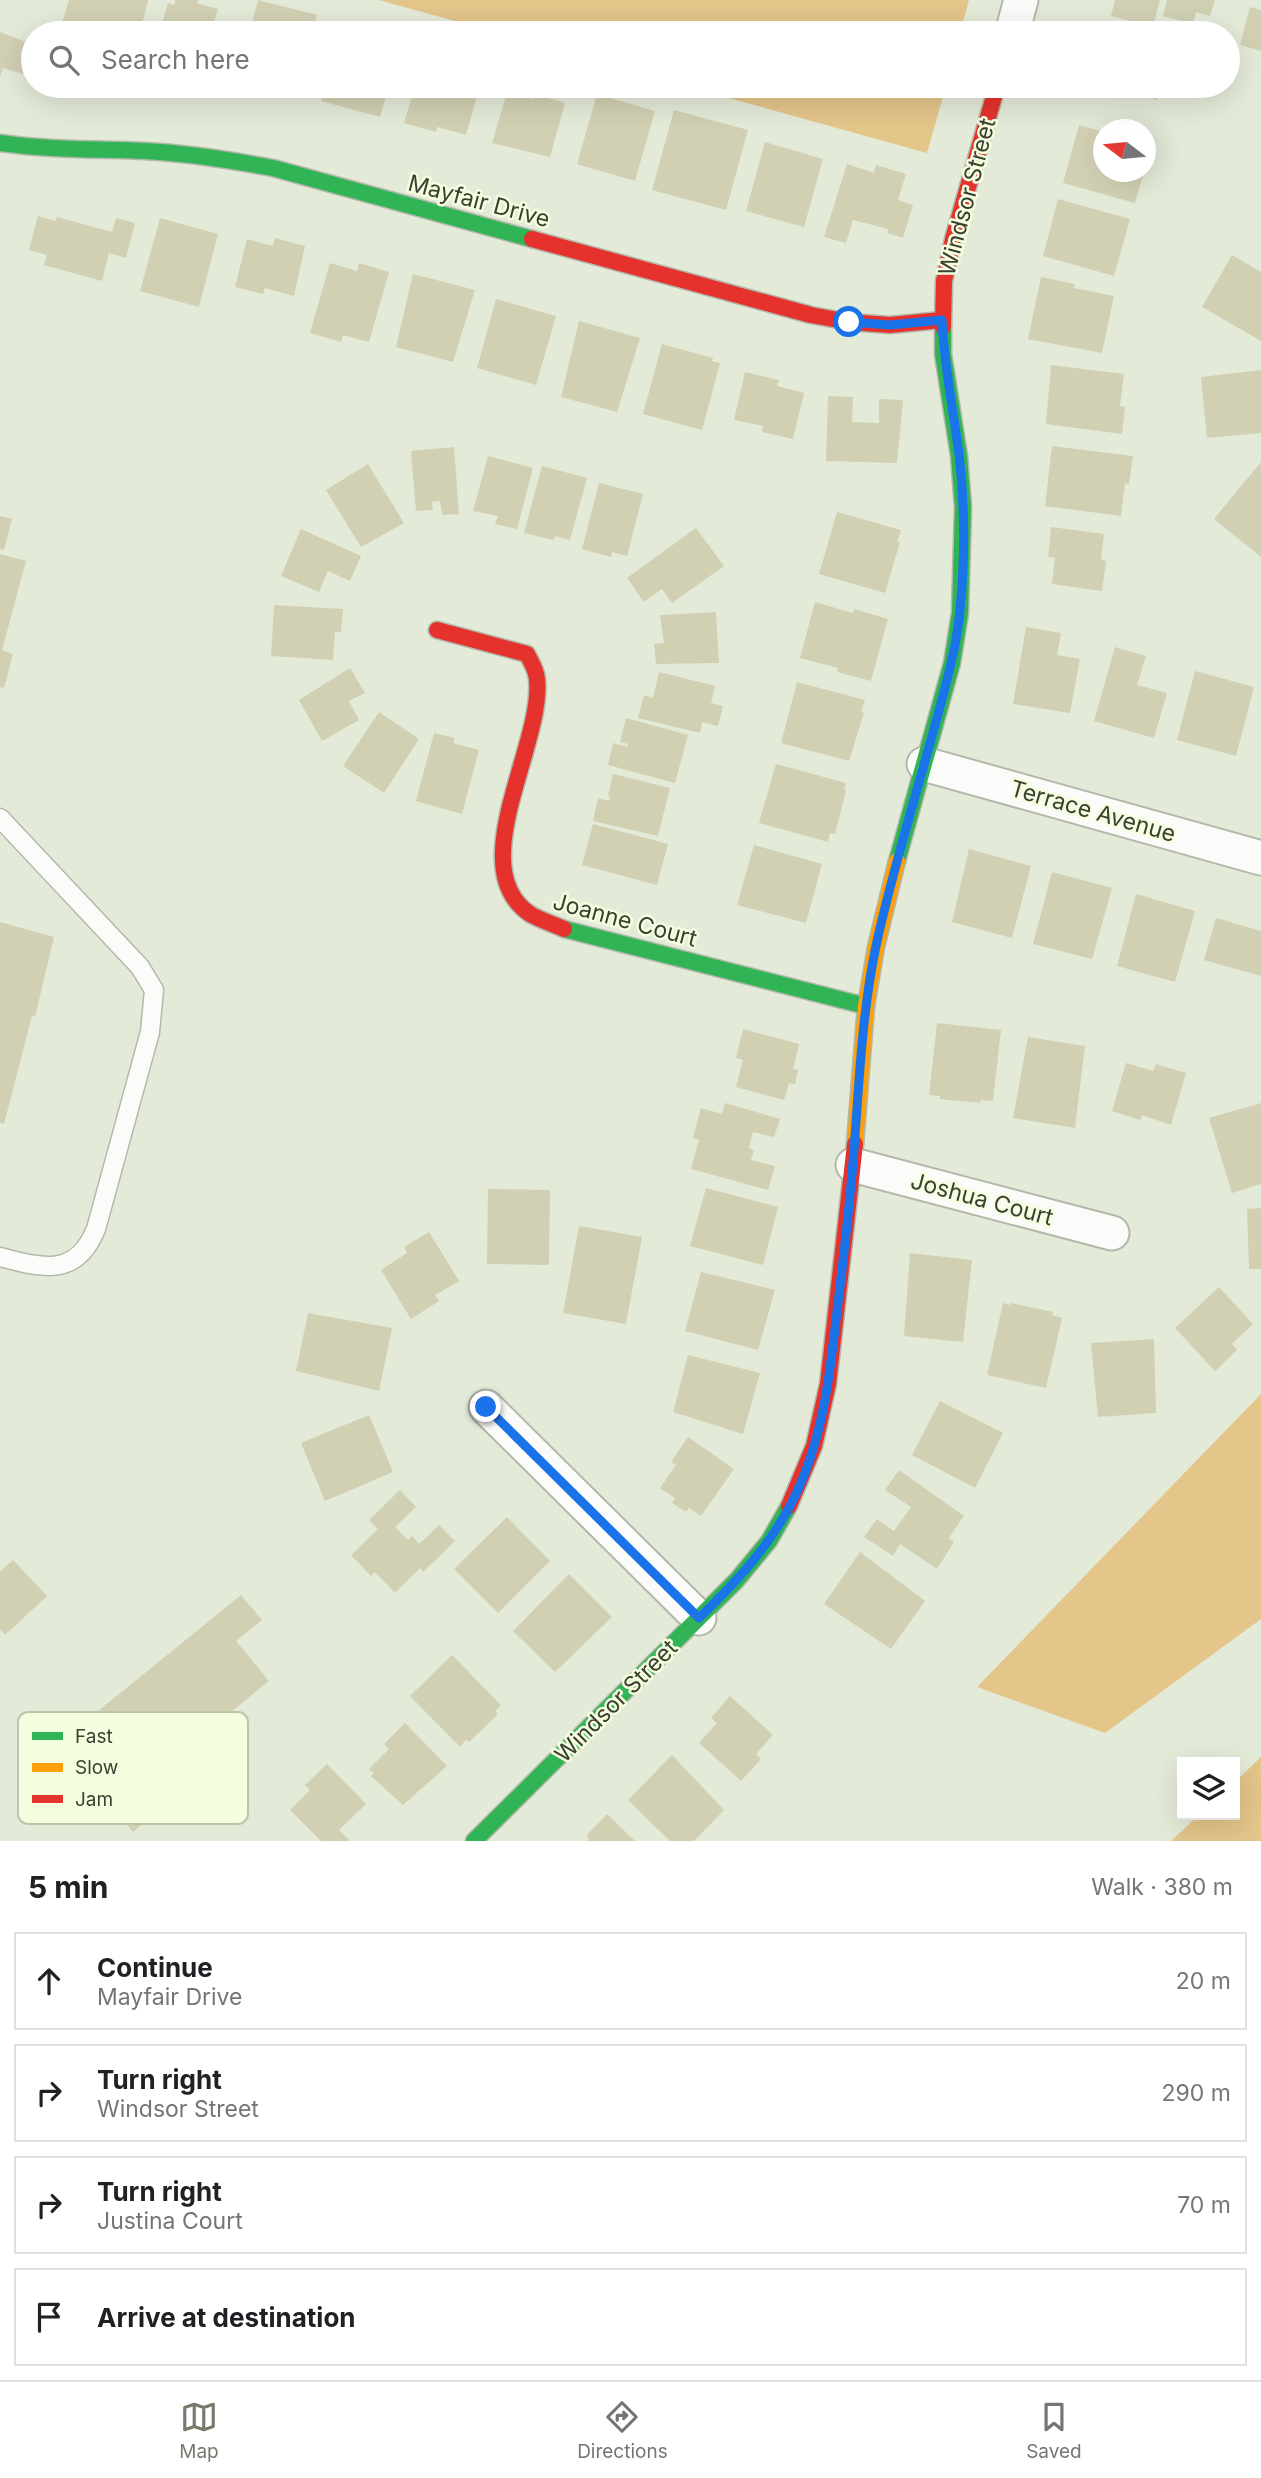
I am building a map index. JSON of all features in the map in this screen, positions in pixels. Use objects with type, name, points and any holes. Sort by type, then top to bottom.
[{"type":"street","points":[[1015,21],[1021,0]]},
{"type":"street","name":"Windsor Street","points":[[474,1841],[736,1581],[769,1541],[795,1495],[814,1446],[828,1384],[853,1165],[866,1006],[879,934],[952,663],[960,613],[964,507],[943,354],[944,281],[953,239],[994,98]]},
{"type":"street","name":"Mayfair Drive","points":[[0,143],[36,149],[159,151],[216,157],[273,168],[811,315],[849,322],[890,325],[942,320]]},
{"type":"street","name":"Joanne Court","points":[[437,630],[527,654],[537,674],[535,716],[500,855],[503,878],[514,900],[522,909],[554,926],[866,1006]]},
{"type":"street","name":"Terrace Avenue","points":[[924,764],[1261,858]]},
{"type":"street","name":"Joshua Court","points":[[853,1165],[1112,1233]]},
{"type":"street","points":[[486,1407],[699,1618]]},
{"type":"lane","points":[[0,818],[150,980],[154,990],[154,1003],[147,1046],[96,1229],[89,1245],[76,1258],[52,1267],[34,1266],[0,1257]]},
{"type":"shaded area","points":[[379,0],[969,0],[963,21],[455,21]]},
{"type":"shaded area","points":[[729,98],[943,98],[927,153]]},
{"type":"shaded area","points":[[1261,1394],[1261,1619],[1105,1733],[977,1687]]},
{"type":"shaded area","points":[[1261,1757],[1261,1841],[1171,1841],[1194,1820],[1240,1820],[1240,1777]]},
{"type":"building","points":[[69,0],[148,0],[143,21],[63,21]]},
{"type":"building","points":[[175,0],[198,0],[197,3],[218,9],[214,21],[163,21],[168,3],[174,5]]},
{"type":"building","points":[[258,0],[317,15],[315,21],[252,21]]},
{"type":"building","points":[[1115,0],[1160,0],[1155,21],[1130,21],[1111,16]]},
{"type":"building","points":[[1167,0],[1215,0],[1210,16],[1196,12],[1194,21],[1163,16]]},
{"type":"building","points":[[1250,7],[1261,10],[1261,51],[1240,45]]},
{"type":"building","points":[[0,32],[21,40],[21,73],[3,68],[0,77]]},
{"type":"building","points":[[322,98],[386,98],[380,117],[321,101]]},
{"type":"building","points":[[411,98],[477,98],[466,135],[437,127],[436,132],[404,123]]},
{"type":"building","points":[[505,98],[548,98],[565,103],[550,157],[492,143]]},
{"type":"building","points":[[596,98],[611,98],[655,111],[635,181],[577,164]]},
{"type":"building","points":[[674,110],[748,130],[726,210],[652,190]]},
{"type":"building","points":[[1079,125],[1093,129],[1093,182],[1141,182],[1135,203],[1063,183]]},
{"type":"building","points":[[765,142],[823,159],[804,227],[746,211]]},
{"type":"building","points":[[847,164],[874,173],[876,165],[906,174],[898,200],[913,205],[903,238],[887,233],[888,229],[853,220],[846,243],[824,237]]},
{"type":"building","points":[[1058,199],[1130,219],[1114,276],[1043,256]]},
{"type":"building","points":[[38,216],[56,221],[57,217],[112,232],[116,218],[135,223],[126,258],[109,253],[102,281],[44,265],[47,255],[29,250]]},
{"type":"building","points":[[160,218],[218,234],[199,307],[140,291]]},
{"type":"building","points":[[275,238],[305,246],[294,296],[265,288],[263,294],[235,287],[247,239],[273,246]]},
{"type":"building","points":[[1232,255],[1261,272],[1261,341],[1202,307]]},
{"type":"building","points":[[330,263],[357,271],[359,263],[389,272],[369,342],[343,335],[341,342],[310,333]]},
{"type":"building","points":[[413,274],[475,290],[453,362],[396,347]]},
{"type":"building","points":[[1041,277],[1075,284],[1074,288],[1114,296],[1102,353],[1028,339]]},
{"type":"building","points":[[496,299],[556,316],[536,385],[477,368]]},
{"type":"building","points":[[579,321],[640,338],[617,412],[561,397]]},
{"type":"building","points":[[662,344],[713,358],[712,361],[720,363],[702,430],[643,414]]},
{"type":"building","points":[[1051,365],[1124,374],[1120,406],[1125,407],[1122,434],[1046,424]]},
{"type":"building","points":[[1261,370],[1261,433],[1207,438],[1201,377]]},
{"type":"building","points":[[745,372],[779,380],[777,386],[804,393],[793,439],[762,432],[763,426],[734,420]]},
{"type":"building","points":[[828,396],[853,397],[852,422],[879,423],[879,399],[903,400],[897,463],[826,461]]},
{"type":"building","points":[[1052,446],[1133,456],[1129,484],[1125,483],[1121,516],[1045,506]]},
{"type":"building","points":[[454,447],[459,514],[442,515],[440,501],[432,502],[433,510],[416,511],[411,451]]},
{"type":"building","points":[[488,456],[533,468],[517,529],[495,524],[498,516],[473,511]]},
{"type":"building","points":[[1261,462],[1261,557],[1214,519]]},
{"type":"building","points":[[368,464],[404,523],[361,547],[326,490]]},
{"type":"building","points":[[542,466],[587,478],[570,540],[555,536],[553,540],[524,533]]},
{"type":"building","points":[[599,483],[643,494],[627,556],[612,552],[611,557],[582,549]]},
{"type":"building","points":[[837,512],[901,530],[885,593],[819,574]]},
{"type":"building","points":[[0,516],[12,519],[4,550],[0,549]]},
{"type":"building","points":[[1051,527],[1104,534],[1101,560],[1106,561],[1102,591],[1052,584],[1055,558],[1048,557]]},
{"type":"building","points":[[696,528],[724,566],[672,603],[662,589],[644,602],[627,578]]},
{"type":"building","points":[[301,529],[361,556],[350,581],[328,571],[319,592],[281,576]]},
{"type":"building","points":[[0,554],[26,561],[2,650],[13,654],[4,688],[0,687]]},
{"type":"building","points":[[815,602],[888,619],[871,681],[837,672],[838,668],[800,658]]},
{"type":"building","points":[[274,605],[343,609],[341,632],[335,632],[333,660],[271,656]]},
{"type":"building","points":[[716,612],[719,663],[656,664],[654,644],[664,643],[660,615]]},
{"type":"building","points":[[1026,627],[1061,633],[1057,655],[1080,659],[1070,713],[1013,704]]},
{"type":"building","points":[[1115,647],[1146,656],[1137,685],[1167,693],[1154,738],[1094,721]]},
{"type":"building","points":[[350,668],[365,693],[349,701],[359,720],[322,741],[299,700]]},
{"type":"building","points":[[1195,671],[1254,687],[1236,756],[1177,740]]},
{"type":"building","points":[[659,672],[715,686],[711,703],[723,706],[718,726],[702,722],[700,733],[638,718],[644,695],[653,698]]},
{"type":"building","points":[[797,682],[865,700],[861,712],[864,713],[849,761],[781,743]]},
{"type":"building","points":[[379,712],[419,739],[384,793],[343,766]]},
{"type":"building","points":[[626,718],[688,735],[675,783],[608,765],[613,743],[627,747],[628,744],[620,742]]},
{"type":"building","points":[[434,733],[455,738],[453,743],[479,750],[462,814],[416,801]]},
{"type":"building","points":[[776,764],[846,783],[835,834],[830,833],[828,842],[759,823]]},
{"type":"building","points":[[613,774],[670,788],[658,836],[593,821],[598,798],[609,801]]},
{"type":"building","points":[[593,824],[668,844],[657,885],[582,865]]},
{"type":"building","points":[[754,845],[822,864],[806,923],[737,905]]},
{"type":"building","points":[[969,849],[1031,866],[1012,938],[952,922]]},
{"type":"building","points":[[1052,872],[1112,888],[1092,959],[1033,944]]},
{"type":"building","points":[[1136,894],[1195,911],[1175,982],[1117,966]]},
{"type":"building","points":[[1216,918],[1261,931],[1261,976],[1204,960]]},
{"type":"building","points":[[0,922],[54,937],[35,1017],[32,1016],[4,1124],[0,1123]]},
{"type":"building","points":[[937,1023],[1001,1030],[993,1101],[981,1100],[980,1103],[940,1099],[940,1096],[929,1095]]},
{"type":"building","points":[[743,1029],[799,1044],[793,1069],[798,1070],[795,1084],[789,1083],[784,1100],[736,1087],[743,1060],[736,1058]]},
{"type":"building","points":[[1028,1037],[1085,1046],[1075,1128],[1013,1118]]},
{"type":"building","points":[[1126,1063],[1153,1071],[1156,1064],[1186,1073],[1171,1125],[1142,1115],[1140,1120],[1112,1111]]},
{"type":"building","points":[[725,1103],[780,1119],[774,1137],[753,1132],[749,1148],[754,1150],[751,1160],[775,1166],[768,1190],[691,1169],[699,1140],[693,1138],[701,1108],[722,1114]]},
{"type":"building","points":[[1261,1103],[1261,1184],[1232,1193],[1209,1118]]},
{"type":"building","points":[[706,1188],[778,1207],[763,1265],[690,1246]]},
{"type":"building","points":[[488,1189],[550,1190],[549,1265],[487,1264]]},
{"type":"building","points":[[1261,1208],[1261,1269],[1249,1269],[1247,1209]]},
{"type":"building","points":[[579,1226],[642,1237],[626,1324],[563,1313]]},
{"type":"building","points":[[429,1232],[459,1281],[435,1295],[439,1301],[411,1319],[381,1270],[407,1253],[404,1247]]},
{"type":"building","points":[[910,1253],[972,1260],[963,1342],[904,1336]]},
{"type":"building","points":[[701,1272],[775,1290],[758,1350],[685,1331]]},
{"type":"building","points":[[1219,1287],[1253,1324],[1232,1344],[1237,1350],[1215,1371],[1175,1328]]},
{"type":"building","points":[[1003,1303],[1053,1312],[1052,1315],[1062,1318],[1046,1388],[987,1375]]},
{"type":"building","points":[[308,1313],[392,1328],[379,1391],[296,1371]]},
{"type":"building","points":[[1154,1339],[1156,1413],[1098,1417],[1091,1343]]},
{"type":"building","points":[[688,1355],[760,1373],[743,1434],[673,1412]]},
{"type":"building","points":[[940,1401],[1003,1433],[975,1488],[912,1455]]},
{"type":"building","points":[[369,1415],[393,1472],[325,1501],[301,1443]]},
{"type":"building","points":[[688,1437],[734,1469],[701,1516],[689,1508],[686,1512],[672,1503],[675,1498],[660,1488],[676,1465],[671,1462]]},
{"type":"building","points":[[899,1470],[964,1516],[949,1538],[954,1542],[937,1569],[900,1544],[893,1556],[864,1537],[877,1519],[894,1531],[911,1507],[885,1490]]},
{"type":"building","points":[[400,1490],[416,1507],[395,1527],[408,1540],[412,1536],[419,1544],[439,1525],[455,1541],[423,1572],[420,1568],[395,1593],[375,1572],[371,1576],[351,1555],[378,1529],[369,1520]]},
{"type":"building","points":[[507,1517],[550,1561],[498,1613],[454,1569]]},
{"type":"building","points":[[860,1552],[925,1601],[891,1649],[824,1604]]},
{"type":"building","points":[[13,1560],[47,1596],[5,1635],[0,1629],[0,1572]]},
{"type":"building","points":[[569,1574],[612,1617],[555,1672],[513,1631]]},
{"type":"building","points":[[241,1595],[262,1620],[236,1641],[269,1681],[231,1712],[97,1712]]},
{"type":"building","points":[[452,1655],[501,1705],[495,1711],[498,1714],[469,1742],[466,1740],[460,1747],[410,1696]]},
{"type":"building","points":[[730,1696],[773,1735],[756,1754],[761,1759],[741,1781],[699,1743],[717,1723],[711,1718]]},
{"type":"building","points":[[405,1723],[447,1766],[403,1805],[371,1776],[374,1773],[369,1769],[389,1749],[384,1744]]},
{"type":"building","points":[[672,1755],[724,1810],[694,1841],[670,1841],[628,1800]]},
{"type":"building","points":[[327,1764],[366,1804],[339,1830],[350,1841],[321,1841],[290,1810],[310,1790],[305,1785]]},
{"type":"building","points":[[607,1814],[635,1841],[587,1841],[589,1839],[586,1836]]},
{"type":"building","points":[[127,1824],[142,1824],[133,1832]]},
{"type":"traffic: fast","points":[[0,143],[161,152],[257,165],[532,239]]},
{"type":"traffic: fast","points":[[897,861],[952,663],[960,613],[963,507],[959,456],[943,354],[943,327]]},
{"type":"traffic: fast","points":[[564,929],[866,1006]]},
{"type":"traffic: fast","points":[[474,1841],[736,1581],[769,1541],[789,1506]]},
{"type":"traffic: slow","points":[[855,1144],[866,1006],[876,947],[897,861]]},
{"type":"traffic: jam","points":[[943,327],[944,281],[953,239],[994,98]]},
{"type":"traffic: jam","points":[[532,239],[811,315],[849,322],[890,325],[942,320]]},
{"type":"traffic: jam","points":[[437,630],[527,654],[534,669],[537,679],[536,706],[504,837],[503,867],[511,893],[530,914],[564,929]]},
{"type":"traffic: jam","points":[[789,1506],[814,1446],[828,1384],[855,1144]]},
{"type":"route","points":[[486,1407],[699,1618],[736,1581],[769,1541],[795,1495],[814,1446],[828,1384],[853,1165],[866,1006],[891,884],[952,663],[960,613],[963,560],[964,507],[943,354],[942,320],[890,325],[849,322]]}]
